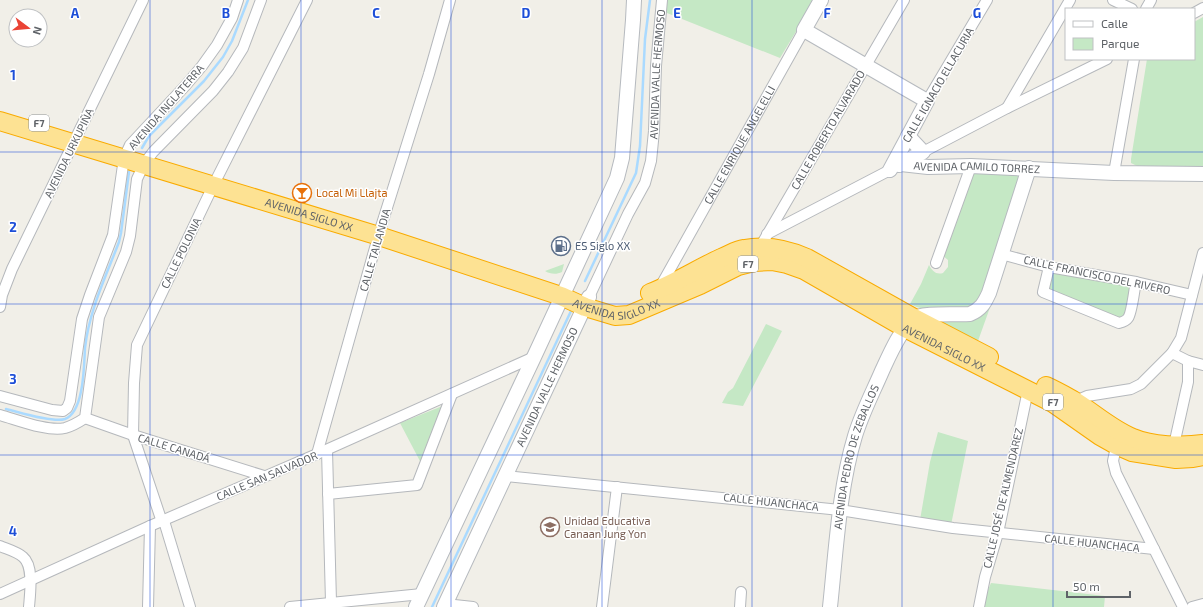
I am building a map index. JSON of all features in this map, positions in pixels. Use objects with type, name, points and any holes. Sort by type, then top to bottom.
[{"type":"highway","name":"AVENIDA SIGLO XX","points":[[0,111],[125,155],[216,181],[563,292],[615,316],[629,314],[694,287],[738,266],[754,262],[762,248]]},
{"type":"highway","name":"AVENIDA SIGLO XX","points":[[0,121],[76,139]]},
{"type":"highway","name":"AVENIDA SIGLO XX","points":[[586,302],[617,304],[628,302],[658,290],[743,249],[762,248]]},
{"type":"highway","name":"AVENIDA SIGLO XX","points":[[762,248],[772,261],[804,270],[910,323],[1069,406],[1118,439],[1132,452],[1170,458],[1193,458],[1203,456]]},
{"type":"highway","name":"AVENIDA SIGLO XX","points":[[910,323],[1028,390],[1053,402],[1069,406]]},
{"type":"highway","name":"AVENIDA SIGLO XX","points":[[1118,439],[1133,439],[1151,444],[1190,446],[1203,444]]},
{"type":"street","name":"AVENIDA URKUPIÑA","points":[[0,307],[2,295],[12,269],[142,0]]},
{"type":"street","name":"AVENIDA INGLATERRA","points":[[0,396],[52,410],[63,411],[67,408],[70,401],[82,319],[113,235],[125,155],[130,145],[202,66],[232,18],[238,0]]},
{"type":"street","name":"AVENIDA INGLATERRA","points":[[85,418],[99,317],[126,252],[130,236],[137,179],[146,161],[161,143],[213,91],[228,72],[243,48],[261,0]]},
{"type":"street","name":"CALLE POLONIA","points":[[190,607],[134,435],[134,383],[137,345],[216,181],[307,0]]},
{"type":"street","name":"CALLE TAILANDIA","points":[[317,454],[380,233],[450,0]]},
{"type":"street","points":[[416,607],[534,357],[616,178],[622,158],[634,20],[634,0]]},
{"type":"street","name":"AVENIDA VALLE HERMOSO","points":[[445,605],[586,302],[628,214],[645,183],[651,161],[654,131],[656,66],[662,0]]},
{"type":"street","name":"CALLE ENRIQUE ANGELELLI","points":[[658,290],[821,0]]},
{"type":"street","name":"CALLE ROBERTO ALVARADO","points":[[762,248],[904,0]]},
{"type":"street","name":"CALLE IGNACIO ELLACURIA","points":[[895,167],[908,136],[927,101],[987,0]]},
{"type":"street","points":[[1113,0],[1130,8]]},
{"type":"street","points":[[1007,108],[1065,9]]},
{"type":"street","points":[[804,30],[927,101]]},
{"type":"street","points":[[762,248],[895,167],[1007,108],[1105,60]]},
{"type":"street","points":[[1114,173],[1134,60]]},
{"type":"street","points":[[908,136],[923,152]]},
{"type":"street","points":[[936,263],[971,166]]},
{"type":"street","name":"AVENIDA CAMILO TORREZ","points":[[895,167],[971,166],[1114,173],[1203,174]]},
{"type":"street","points":[[910,323],[925,315],[970,314],[984,304],[989,293],[1029,168]]},
{"type":"street","points":[[1069,406],[1087,396],[1131,389],[1141,384],[1172,353],[1181,338],[1192,295],[1199,286],[1203,253]]},
{"type":"street","name":"CALLE FRANCISCO DEL RIVERO","points":[[1001,254],[1049,267],[1136,282],[1192,295]]},
{"type":"street","points":[[1049,267],[1043,292],[1119,323],[1128,319],[1136,282]]},
{"type":"street","name":"AVENIDA PEDRO DE ZEBALLOS","points":[[830,607],[840,510],[849,457],[855,434],[887,360],[910,323]]},
{"type":"street","points":[[1172,353],[1188,361],[1203,365]]},
{"type":"street","name":"CALLE SAN SALVADOR","points":[[0,594],[150,526],[327,450],[534,357]]},
{"type":"street","points":[[1174,445],[1188,382],[1188,361]]},
{"type":"street","name":"CALLE JOSÉ DE ALMENDAREZ","points":[[979,607],[985,577],[998,532],[1028,390]]},
{"type":"street","points":[[328,494],[417,485],[452,394]]},
{"type":"street","points":[[0,415],[51,429],[65,428],[85,418]]},
{"type":"street","name":"CALLE CANADÁ","points":[[85,418],[264,476]]},
{"type":"street","points":[[1118,439],[1113,461],[1116,473],[1183,607]]},
{"type":"street","points":[[327,450],[331,602]]},
{"type":"street","name":"CALLE HUANCHACA","points":[[505,476],[840,510],[931,525],[1154,549]]},
{"type":"street","points":[[602,607],[617,487]]},
{"type":"street","points":[[148,607],[150,526]]},
{"type":"street","points":[[0,546],[23,556],[28,563],[30,580],[30,607]]},
{"type":"street","points":[[740,607],[741,592]]},
{"type":"street","points":[[290,607],[422,594]]},
{"type":"street","points":[[1192,607],[1203,604]]},
{"type":"street","points":[[445,605],[473,607]]},
{"type":"green space","points":[[667,0],[815,0],[780,58],[667,13]]},
{"type":"green space","points":[[1203,17],[1203,166],[1139,167],[1131,163],[1131,159],[1147,60],[1195,60],[1195,21]]},
{"type":"green space","points":[[974,173],[1021,174],[984,294],[972,307],[932,310],[910,304],[929,265],[936,273],[943,273],[948,267],[948,260],[942,255]]},
{"type":"green space","points":[[564,264],[562,272],[558,274],[545,271]]},
{"type":"green space","points":[[1053,271],[1132,285],[1127,313],[1121,319],[1051,293],[1048,289]]},
{"type":"green space","points":[[993,299],[978,341],[936,320],[955,322],[970,320]]},
{"type":"green space","points":[[766,324],[782,331],[743,406],[722,403],[728,392],[733,388]]},
{"type":"green space","points":[[445,405],[422,465],[400,423]]},
{"type":"green space","points":[[938,432],[968,441],[951,525],[920,520],[930,462]]},
{"type":"green space","points":[[991,583],[1105,596],[1104,607],[984,607]]},
{"type":"waterway","points":[[142,148],[149,136],[204,81],[223,57],[232,41],[248,0]]},
{"type":"waterway","points":[[585,281],[636,173],[640,146],[645,39],[650,0]]},
{"type":"waterway","points":[[6,409],[27,415],[60,420],[71,415],[76,407],[82,388],[85,348],[90,321],[119,242],[129,172]]},
{"type":"waterway","points":[[432,607],[571,311]]},
{"type":"place","name":"Local Mi Llajta","points":[[302,193]]},
{"type":"place","name":"ES Siglo XX","points":[[561,246]]},
{"type":"place","name":"Unidad Educativa Canaan Jung Yon","points":[[550,527]]}]
